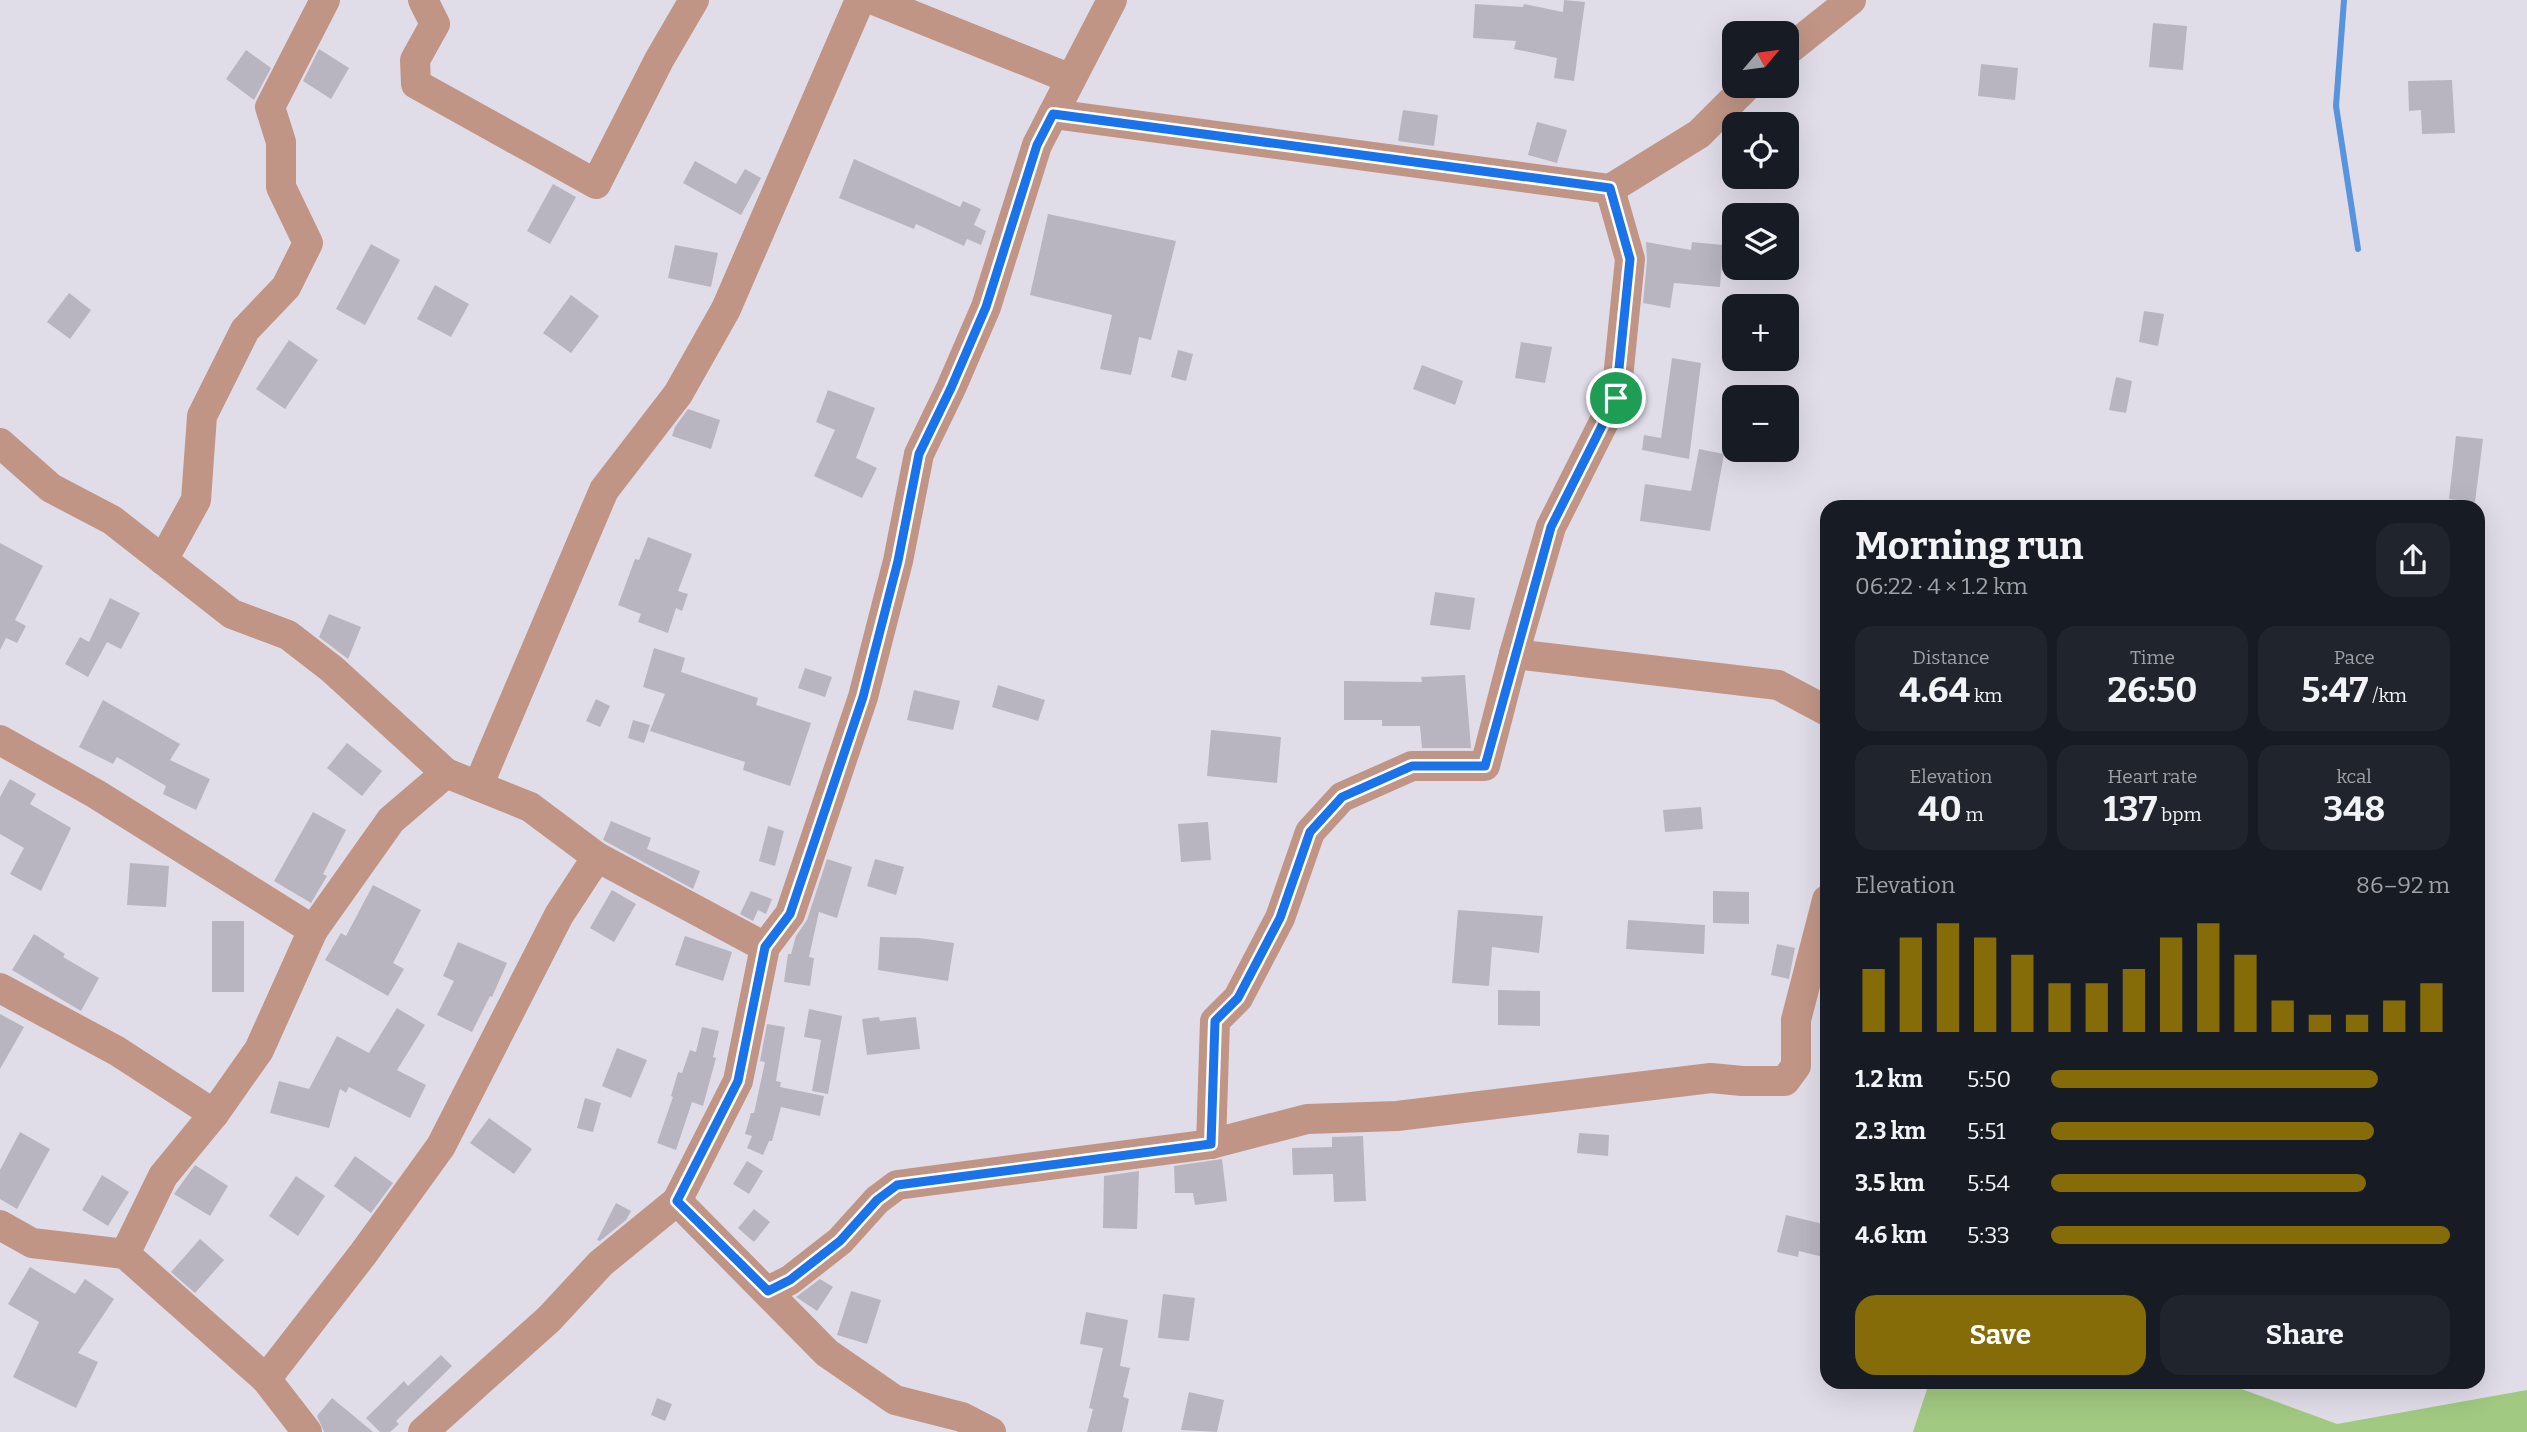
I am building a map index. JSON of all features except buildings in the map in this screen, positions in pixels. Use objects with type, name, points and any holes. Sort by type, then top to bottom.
[{"type":"street","points":[[163,560],[196,500],[202,416],[245,330],[286,288],[308,243],[281,187],[281,142],[270,107],[325,0]]},
{"type":"street","points":[[423,0],[435,24],[415,61],[416,84],[596,184],[659,60],[694,0]]},
{"type":"street","points":[[478,786],[604,490],[678,394],[726,309],[860,0]]},
{"type":"street","points":[[874,0],[1071,79]]},
{"type":"street","points":[[424,1432],[549,1319],[601,1263],[677,1201],[738,1081],[765,947],[790,914],[863,697],[898,561],[919,454],[986,307],[1037,145],[1112,0]]},
{"type":"street","points":[[1799,41],[1851,0]]},
{"type":"street","points":[[1053,114],[1610,188],[1699,134],[1735,98]]},
{"type":"street","points":[[1211,1144],[1215,1021],[1238,998],[1280,918],[1310,832],[1342,797],[1412,766],[1485,766],[1551,527],[1616,398],[1630,259],[1610,188]]},
{"type":"street","points":[[0,443],[51,488],[112,520],[232,614],[288,635],[332,670],[446,773],[530,807],[597,857],[765,947]]},
{"type":"street","points":[[1514,654],[1778,685],[1820,707]]},
{"type":"street","points":[[0,740],[96,794],[313,930]]},
{"type":"street","points":[[125,1254],[163,1176],[214,1114],[259,1050],[313,930],[391,820],[446,773]]},
{"type":"street","points":[[266,1379],[363,1254],[441,1146],[559,915],[597,857]]},
{"type":"street","points":[[768,1291],[790,1280],[840,1241],[877,1200],[897,1185],[1211,1144],[1307,1119],[1397,1116],[1711,1078],[1785,1081],[1796,1066],[1796,1020],[1820,927]]},
{"type":"street","points":[[0,988],[117,1051],[214,1114]]},
{"type":"street","points":[[677,1201],[827,1353],[895,1400],[962,1417],[991,1432]]},
{"type":"street","points":[[0,1225],[32,1243],[125,1254],[266,1379],[307,1432]]},
{"type":"green space","points":[[1927,1389],[2241,1389],[2337,1424],[2527,1390],[2527,1432],[1913,1432]]},
{"type":"waterway","points":[[2344,0],[2336,106],[2358,249]]},
{"type":"route","points":[[1053,114],[1610,188],[1630,259],[1616,398],[1551,527],[1485,766],[1412,766],[1342,797],[1310,832],[1280,918],[1238,998],[1215,1021],[1211,1144],[897,1185],[877,1200],[840,1241],[790,1280],[768,1291],[677,1201],[738,1081],[765,947],[790,914],[863,697],[898,561],[919,454],[986,307],[1037,145],[1053,114]]}]
